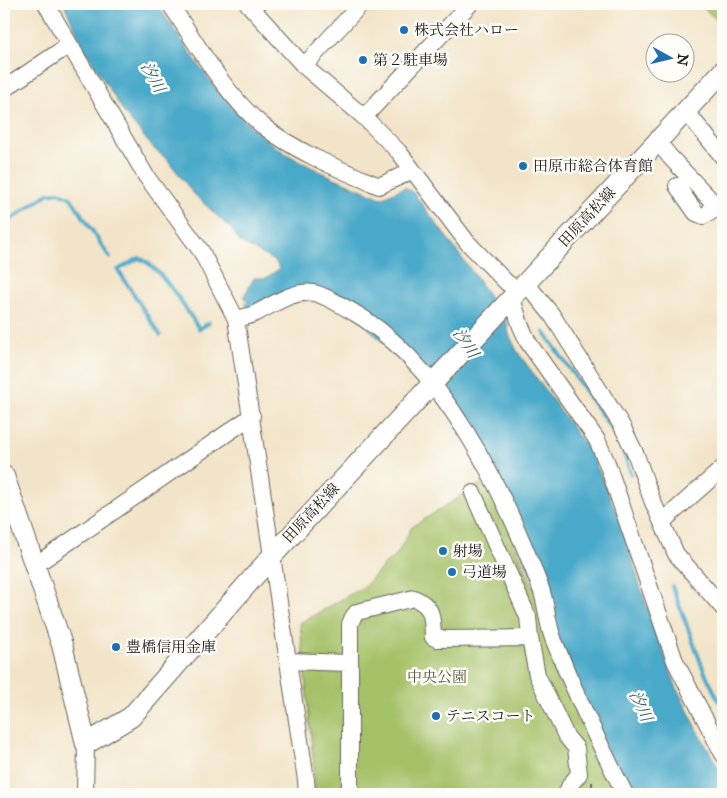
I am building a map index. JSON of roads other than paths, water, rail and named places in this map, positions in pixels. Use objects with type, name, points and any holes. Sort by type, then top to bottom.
[{"type":"main road","name":"田原高松線","points":[[86,744],[130,717],[272,556],[723,71]]},
{"type":"main road","points":[[4,476],[62,645],[86,744]]},
{"type":"street","points":[[46,4],[146,176],[201,251],[236,319],[306,780],[306,794]]},
{"type":"street","points":[[170,4],[234,95],[262,125],[328,164],[379,186],[411,170]]},
{"type":"street","points":[[304,66],[361,4]]},
{"type":"street","points":[[364,117],[470,4]]},
{"type":"street","points":[[252,6],[304,66],[364,117],[399,152],[467,242],[516,294],[552,315],[622,426],[636,455],[652,500],[676,554],[723,608]]},
{"type":"street","points":[[4,89],[69,45]]},
{"type":"street","points":[[686,112],[723,157]]},
{"type":"street","points":[[658,142],[710,199],[712,203],[711,212],[703,216],[696,213],[677,186]]},
{"type":"street","points":[[236,319],[252,315],[292,296],[313,293],[328,298],[380,330],[433,382],[469,436],[502,497],[542,592],[552,638],[604,754],[626,794]]},
{"type":"street","points":[[516,294],[520,324],[528,342],[597,440],[607,463],[675,661],[723,754]]},
{"type":"street","points":[[34,566],[252,416]]},
{"type":"street","points":[[662,522],[723,468]]},
{"type":"street","points":[[473,494],[528,617],[530,638],[538,675],[566,736],[576,748],[579,774],[570,785],[566,794]]},
{"type":"street","points":[[350,794],[350,624],[357,612],[414,598],[423,602],[428,608],[432,616],[433,637],[437,639],[530,638]]},
{"type":"street","points":[[288,661],[349,663]]},
{"type":"street","points":[[85,794],[86,744]]},
{"type":"water","name":"汐川","points":[[64,4],[157,4],[214,85],[265,139],[308,166],[381,198],[405,187],[413,192],[473,273],[507,323],[509,334],[517,351],[592,455],[621,523],[644,598],[677,689],[723,776],[723,794],[630,794],[608,753],[468,427],[335,295],[250,309],[245,304],[248,302],[244,296],[254,278],[266,278],[279,269],[276,262],[240,242],[231,229],[193,193],[167,159],[154,149],[125,114],[85,50]]},
{"type":"waterway","points":[[4,224],[48,194],[59,192],[71,198],[110,258]]},
{"type":"waterway","points":[[160,335],[118,270],[139,258],[147,262],[164,279],[199,329],[209,323]]},
{"type":"waterway","points":[[544,332],[619,440],[631,474]]},
{"type":"waterway","points":[[672,586],[704,671],[723,709]]},
{"type":"place","name":"株式会社ハロー","points":[[404,30]]},
{"type":"place","name":"第２駐車場","points":[[363,60]]},
{"type":"place","name":"田原市総合体育館","points":[[523,166]]},
{"type":"place","name":"射場","points":[[443,551]]},
{"type":"place","name":"弓道場","points":[[452,572]]},
{"type":"place","name":"豊橋信用金庫","points":[[116,647]]},
{"type":"place","name":"テニスコート","points":[[436,716]]},
{"type":"park label","name":"中央公園","points":[[437,677]]}]
